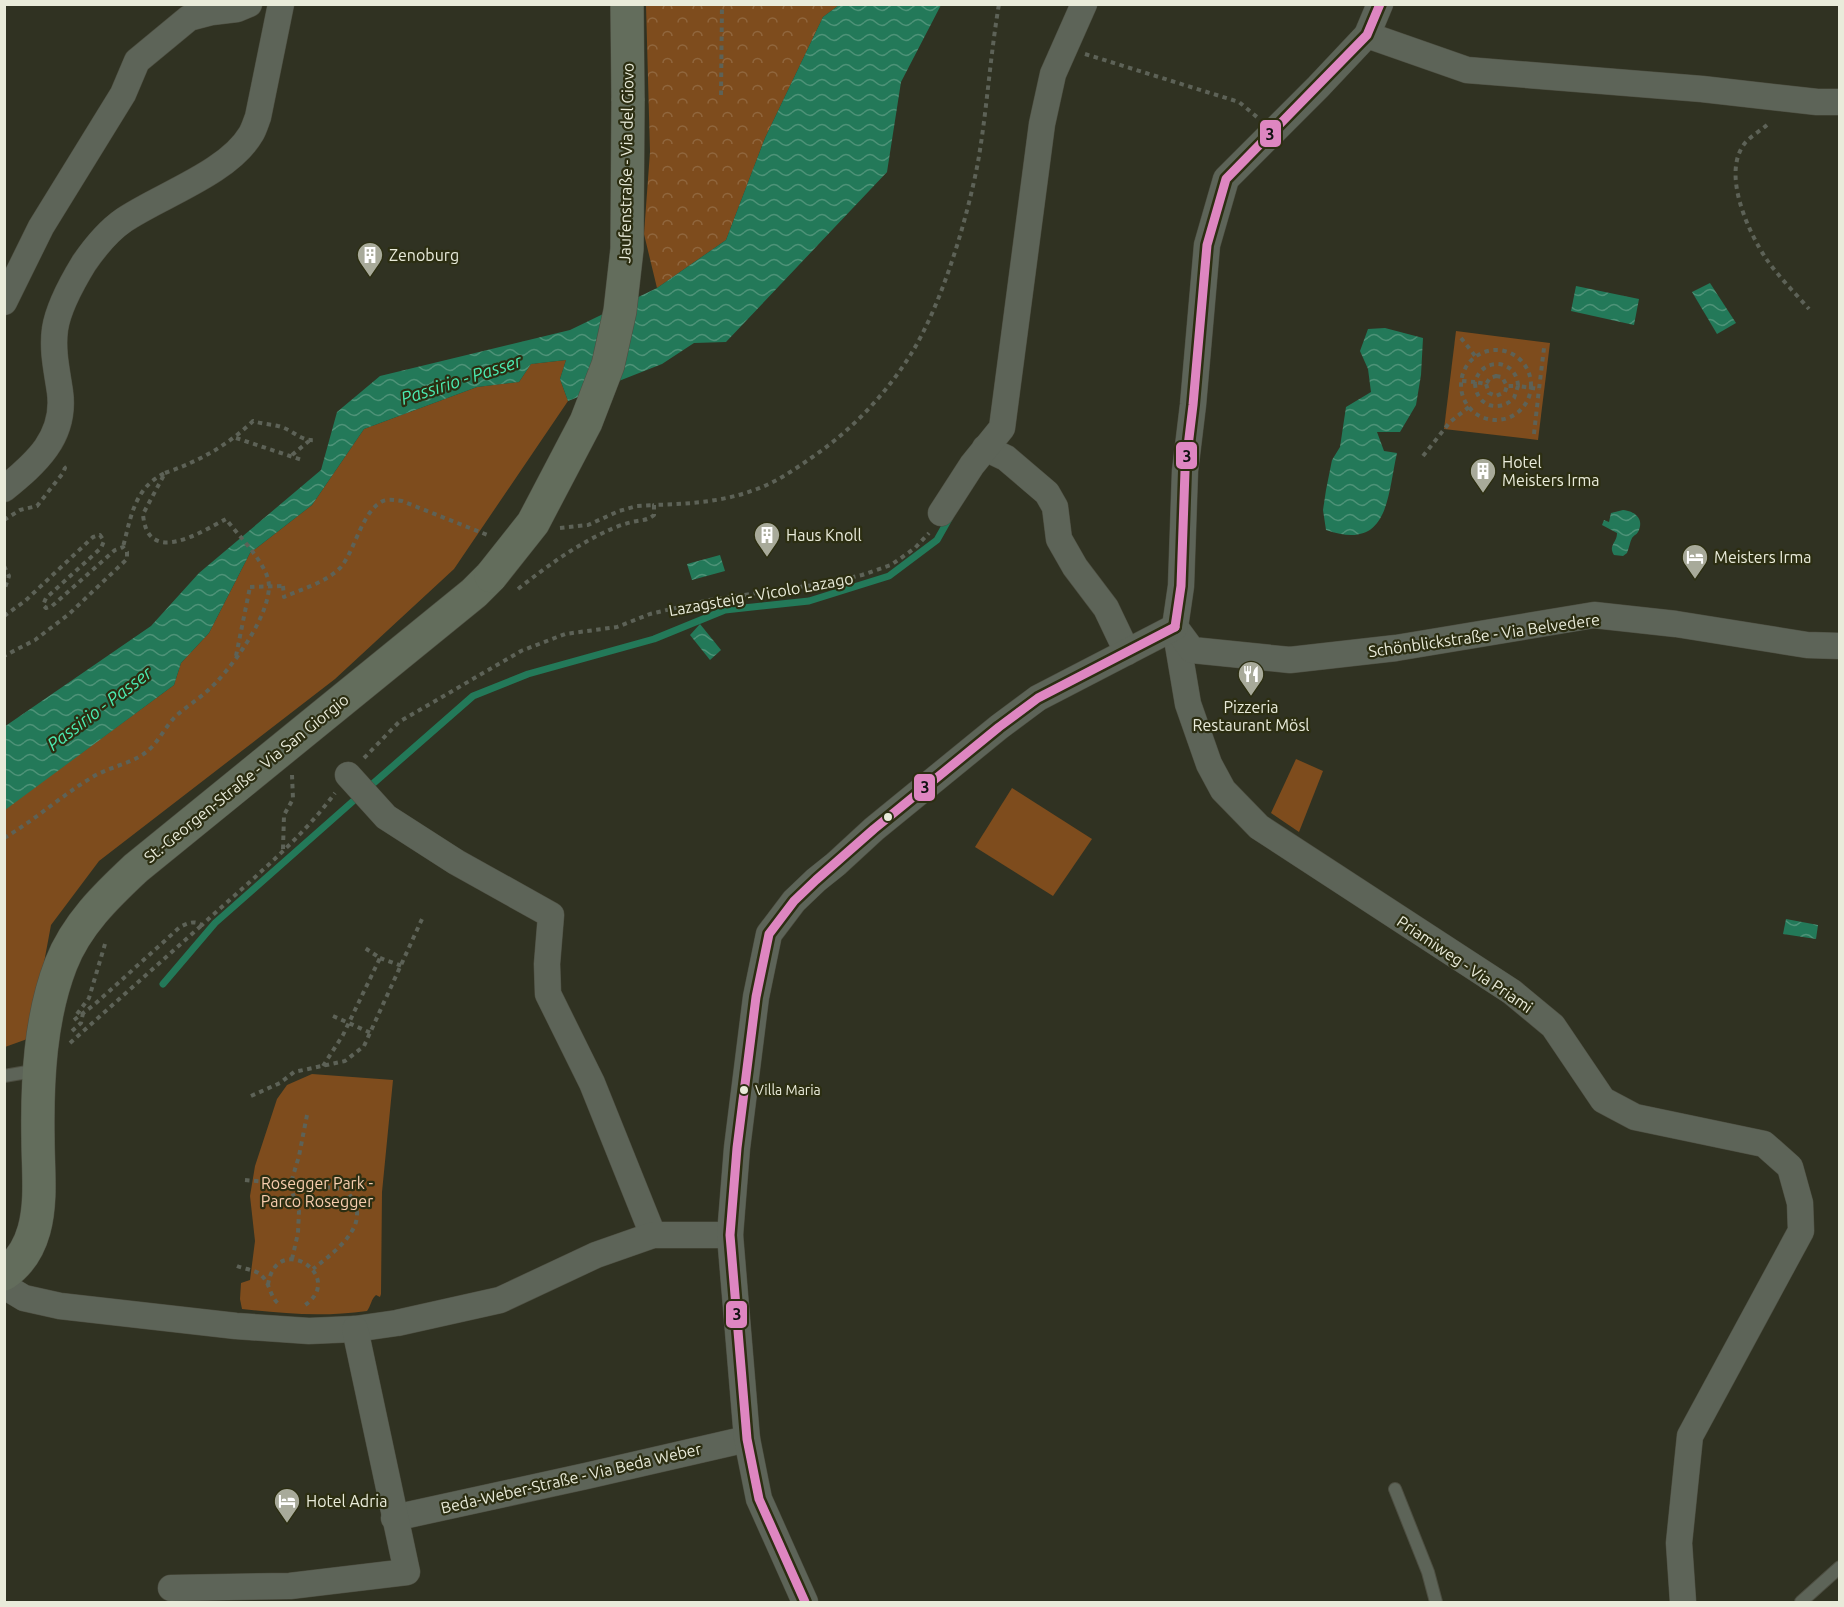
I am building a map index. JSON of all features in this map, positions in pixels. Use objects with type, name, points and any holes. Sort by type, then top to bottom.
[{"type":"main road","name":"Jaufenstraße - Via del Giovo","points":[[503,584],[586,422],[609,365],[620,311],[627,249],[627,4]]},
{"type":"main road","name":"St.-Georgen-Straße - Via San Giorgio","points":[[4,1274],[13,1268],[26,1252],[34,1231],[38,1211],[40,1069],[61,1021],[51,992],[62,962],[78,930],[102,900],[136,868],[474,593],[503,584]]},
{"type":"street","points":[[4,302],[41,227],[123,94],[137,61],[189,18],[237,9],[249,4]]},
{"type":"street","points":[[10,485],[45,450],[56,434],[61,417],[60,394],[54,360],[55,328],[69,290],[85,261],[107,234],[125,220],[223,162],[252,134],[258,117],[281,4]]},
{"type":"street","points":[[941,513],[985,448],[1002,428],[1042,124],[1053,74],[1084,4]]},
{"type":"street","points":[[1380,4],[1367,35],[1467,70],[1702,89],[1817,102],[1839,102]]},
{"type":"street","name":"Priamiweg - Via Priami","points":[[1367,35],[1226,179],[1207,245],[1185,471],[1181,586],[1174,627],[1188,704],[1209,764],[1223,790],[1259,827],[1512,992],[1553,1026],[1603,1100],[1635,1117],[1764,1144],[1790,1167],[1800,1203],[1801,1231],[1690,1436],[1679,1543],[1683,1602]]},
{"type":"street","points":[[985,448],[1006,458],[1047,493],[1055,507],[1059,539],[1106,608],[1127,652]]},
{"type":"street","name":"Schönblickstraße - Via Belvedere","points":[[1174,627],[1192,650],[1290,660],[1396,648],[1594,615],[1676,624],[1807,645],[1839,646]]},
{"type":"street","points":[[805,1602],[759,1499],[747,1439],[730,1235],[737,1148],[754,1008],[769,934],[794,902],[816,880],[837,864],[874,829],[999,727],[1038,698],[1174,627]]},
{"type":"street","points":[[348,775],[386,817],[456,862],[551,915],[547,964],[548,994],[592,1083],[654,1235]]},
{"type":"street","points":[[4,1286],[24,1298],[60,1306],[236,1326],[309,1331],[355,1329],[397,1323],[500,1300],[596,1255],[654,1235],[730,1235]]},
{"type":"street","points":[[171,1588],[290,1586],[407,1572],[355,1329]]},
{"type":"street","name":"Beda-Weber-Straße - Via Beda Weber","points":[[394,1518],[747,1439]]},
{"type":"lane","points":[[4,1076],[40,1069]]},
{"type":"lane","points":[[1395,1489],[1428,1572],[1436,1602]]},
{"type":"lane","points":[[1801,1602],[1839,1567]]},
{"type":"path","points":[[721,95],[722,4]]},
{"type":"path","points":[[553,529],[588,525],[619,511],[637,506],[699,503],[758,489],[788,474],[821,451],[854,424],[886,389],[912,353],[933,309],[964,221],[978,162],[999,4]]},
{"type":"path","points":[[1084,54],[1239,102],[1274,131]]},
{"type":"path","points":[[1767,125],[1745,143],[1737,162],[1735,188],[1749,226],[1766,259],[1809,309]]},
{"type":"path","points":[[1461,338],[1476,357]]},
{"type":"path","points":[[1534,434],[1544,348]]},
{"type":"path","points":[[1490,351],[1499,351],[1515,356],[1527,369],[1531,388],[1523,408],[1517,414],[1502,420],[1478,415],[1469,406],[1464,396],[1462,381],[1469,365],[1476,357],[1490,351]]},
{"type":"path","points":[[1496,364],[1513,370],[1518,386],[1510,402],[1494,406],[1488,405],[1479,398],[1475,382],[1476,376],[1484,367],[1496,364]]},
{"type":"path","points":[[1486,384],[1490,378],[1496,376],[1502,377],[1507,386]]},
{"type":"path","points":[[1462,381],[1486,384]]},
{"type":"path","points":[[1486,384],[1489,393],[1496,396],[1504,392],[1507,386]]},
{"type":"path","points":[[1507,386],[1539,389]]},
{"type":"path","points":[[1423,456],[1450,422],[1469,406]]},
{"type":"path","points":[[123,547],[137,501],[152,479],[193,463],[236,438],[253,421],[268,426],[279,426],[309,441]]},
{"type":"path","points":[[236,438],[302,460]]},
{"type":"path","points":[[291,456],[309,441],[316,440]]},
{"type":"path","points":[[4,838],[92,777],[131,761],[147,751],[177,714],[208,691],[236,660],[258,623],[269,593],[267,579],[261,565],[226,519],[184,540],[171,543],[161,542],[152,537],[144,522],[143,514],[165,473]]},
{"type":"path","points":[[236,660],[250,587],[283,586],[284,597],[320,581],[340,567],[365,522],[375,507],[382,502],[402,501],[491,536]]},
{"type":"path","points":[[503,584],[623,525],[649,519],[654,515],[654,505]]},
{"type":"path","name":"Lazagsteig - Vicolo Lazago","points":[[40,1069],[202,926],[283,850],[322,811],[348,775],[399,722],[521,651],[565,634],[617,627],[650,614],[709,600],[827,583],[891,565],[915,548],[931,531],[941,513]]},
{"type":"path","points":[[4,616],[25,601],[93,537],[100,535],[104,541],[101,548],[46,598],[43,605],[46,608],[52,606],[115,550],[123,547]]},
{"type":"path","points":[[4,656],[35,640],[69,614],[127,559],[127,552],[123,547]]},
{"type":"path","points":[[4,566],[9,576],[4,591]]},
{"type":"path","points":[[283,850],[284,815],[293,799],[292,768],[284,775]]},
{"type":"path","points":[[251,1096],[280,1083],[294,1072],[345,1060],[364,1046],[422,919]]},
{"type":"path","points":[[61,1021],[83,1013],[180,927],[189,922],[197,922],[202,926]]},
{"type":"path","points":[[61,1021],[89,998],[107,940]]},
{"type":"path","points":[[365,948],[380,958],[402,966]]},
{"type":"path","points":[[323,1066],[350,1023],[380,958]]},
{"type":"path","points":[[81,1023],[83,1013]]},
{"type":"path","points":[[333,1016],[371,1033]]},
{"type":"path","points":[[292,1259],[298,1233],[299,1211],[290,1186],[300,1156],[307,1115]]},
{"type":"path","points":[[245,1180],[290,1186],[346,1189],[356,1207],[358,1216],[355,1227],[336,1251],[313,1269]]},
{"type":"path","points":[[268,1285],[269,1275],[282,1261],[302,1260],[313,1269],[318,1283],[316,1293],[311,1301],[302,1307],[292,1309]]},
{"type":"path","points":[[237,1266],[261,1274],[273,1299],[285,1307]]},
{"type":"green space","points":[[646,5],[839,5],[823,17],[765,138],[726,240],[657,288],[644,234],[650,152]]},
{"type":"green space","points":[[1456,331],[1550,343],[1538,440],[1444,429]]},
{"type":"green space","points":[[566,360],[560,379],[568,401],[454,569],[335,679],[99,861],[51,925],[30,1038],[5,1047],[4,810],[174,685],[181,663],[209,633],[250,553],[312,505],[364,429],[477,387],[519,382],[531,364]]},
{"type":"green space","points":[[1296,759],[1323,771],[1299,832],[1271,813]]},
{"type":"green space","points":[[1012,788],[1092,839],[1053,896],[975,847]]},
{"type":"green space","name":"Rosegger Park - Parco Rosegger","points":[[312,1074],[393,1080],[382,1192],[381,1294],[380,1297],[376,1295],[374,1297],[367,1311],[351,1313],[304,1314],[242,1309],[241,1283],[250,1280],[255,1241],[250,1196],[255,1166],[277,1099],[287,1085]]},
{"type":"water","name":"Passirio - Passer","points":[[839,5],[941,5],[901,82],[887,172],[726,342],[694,343],[662,364],[568,401],[560,379],[566,360],[531,364],[519,382],[477,387],[364,429],[312,505],[250,553],[209,633],[181,663],[174,685],[5,810],[4,727],[151,626],[199,573],[321,470],[337,412],[380,376],[570,330],[657,288],[726,240],[765,138],[823,17]]},
{"type":"water","points":[[1710,283],[1736,323],[1717,334],[1692,292]]},
{"type":"water","points":[[1576,286],[1639,299],[1634,325],[1571,311]]},
{"type":"water","points":[[1385,328],[1423,338],[1421,375],[1416,405],[1400,432],[1377,432],[1384,451],[1397,453],[1387,502],[1374,527],[1362,533],[1347,535],[1326,530],[1323,510],[1326,490],[1332,460],[1340,447],[1346,407],[1371,392],[1368,369],[1360,351],[1368,329]]},
{"type":"water","points":[[1623,510],[1637,516],[1640,526],[1632,538],[1627,553],[1623,556],[1614,555],[1612,552],[1617,533],[1602,525],[1604,520],[1609,522],[1611,513]]},
{"type":"water","points":[[720,555],[725,571],[692,580],[687,564]]},
{"type":"water","points":[[700,624],[721,650],[710,660],[690,635]]},
{"type":"water","points":[[1786,919],[1818,925],[1816,939],[1783,934]]},
{"type":"waterway","points":[[368,788],[473,696],[528,674],[654,639],[725,610],[809,601],[889,576],[937,540],[950,517]]},
{"type":"waterway","points":[[163,984],[215,923],[360,795]]},
{"type":"transit line","name":"3","points":[[1175,627],[1181,586],[1185,471],[1207,245],[1226,179],[1367,35],[1380,4]]},
{"type":"transit line","name":"3","points":[[805,1602],[759,1499],[747,1439],[730,1235],[737,1148],[756,997],[769,934],[794,901],[816,880],[874,829],[999,727],[1038,698],[1175,627]]},
{"type":"place","name":"Zenoburg","points":[[370,278]]},
{"type":"place","name":"Hotel Meisters Irma","points":[[1483,494]]},
{"type":"place","name":"Haus Knoll","points":[[767,558]]},
{"type":"place","name":"Meisters Irma","points":[[1695,580]]},
{"type":"place","name":"Pizzeria Restaurant Mösl","points":[[1251,697]]},
{"type":"place","name":"Villa Maria","points":[[744,1090]]},
{"type":"place","name":"Hotel Adria","points":[[287,1524]]}]
